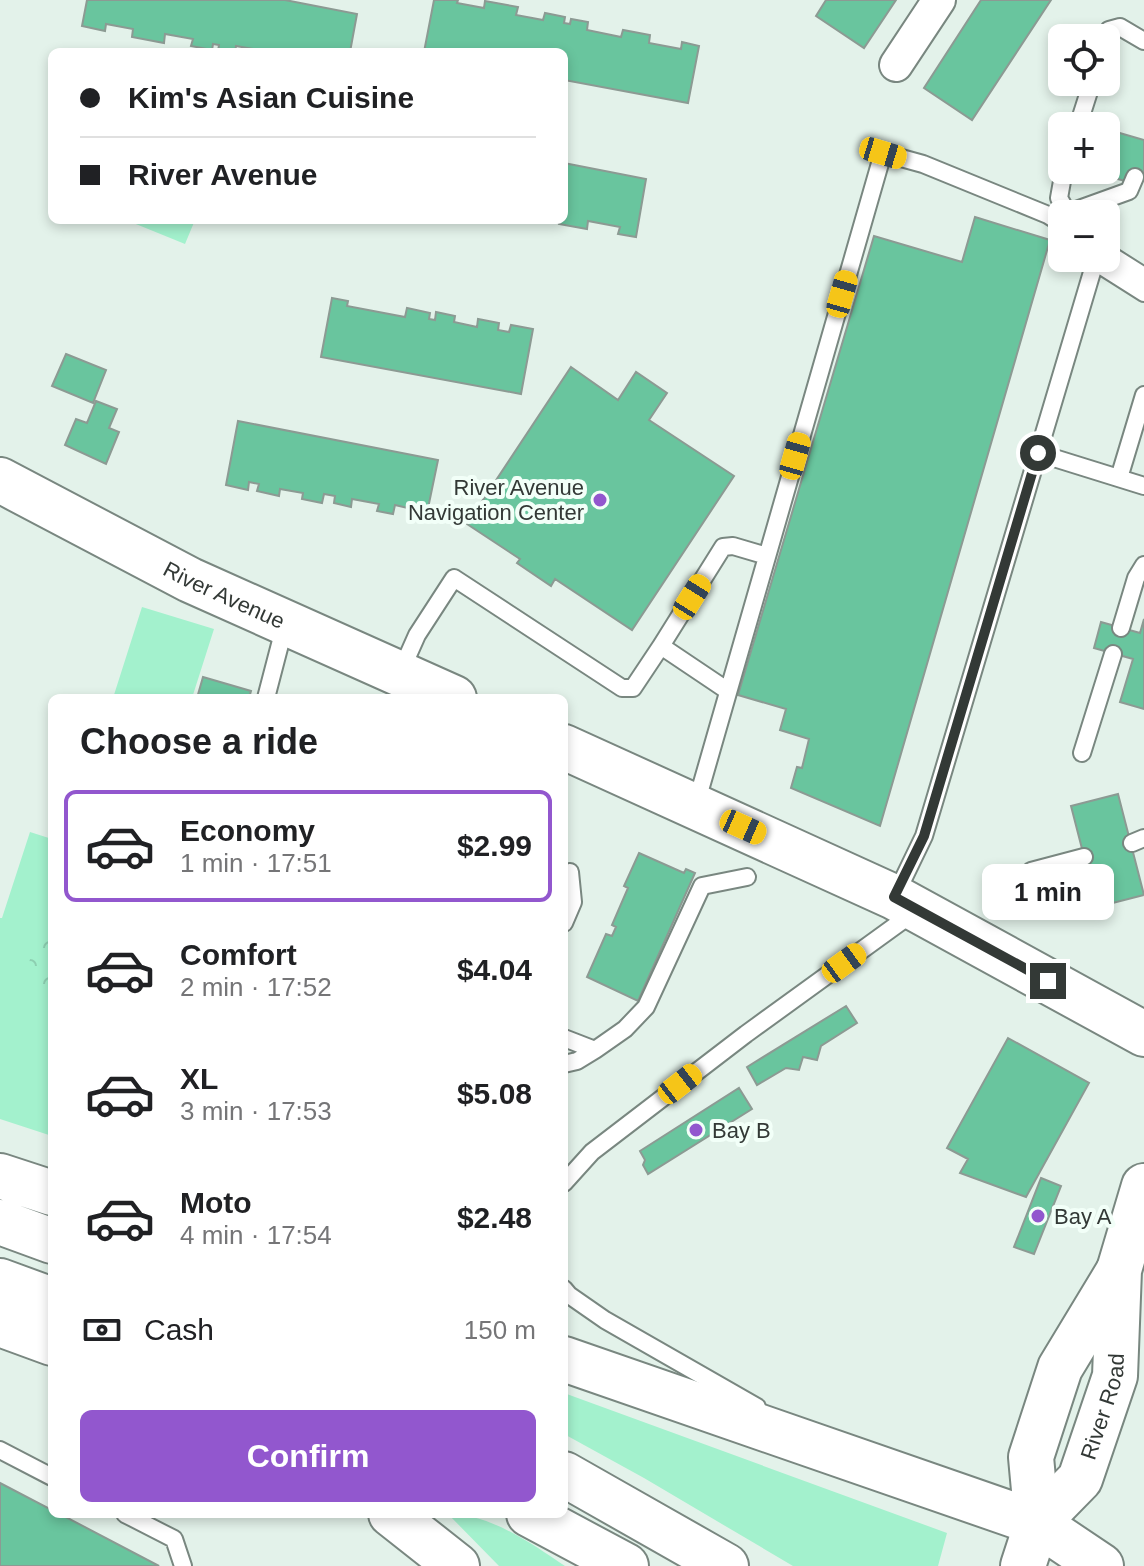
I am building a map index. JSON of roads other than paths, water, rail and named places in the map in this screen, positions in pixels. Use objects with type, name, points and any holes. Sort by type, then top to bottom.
[{"type":"main road","name":"River Avenue","points":[[0,480],[177,574],[445,694]]},
{"type":"main road","points":[[568,749],[906,903],[1144,1034]]},
{"type":"main road","points":[[0,1176],[48,1192]]},
{"type":"main road","name":"River Road","points":[[1023,1566],[1037,1523],[1080,1479],[1115,1376],[1119,1270],[1144,1186]]},
{"type":"main road","points":[[0,1222],[48,1240]]},
{"type":"main road","points":[[0,1281],[48,1299]]},
{"type":"main road","points":[[0,1324],[48,1342]]},
{"type":"main road","points":[[568,1360],[1037,1523],[1101,1566]]},
{"type":"main road","points":[[568,1476],[726,1566]]},
{"type":"main road","points":[[396,1518],[457,1566]]},
{"type":"main road","points":[[536,1518],[626,1566]]},
{"type":"street","points":[[896,65],[939,0]]},
{"type":"lane","points":[[1120,27],[1144,41]]},
{"type":"lane","points":[[695,806],[883,153],[923,164],[1048,215]]},
{"type":"lane","points":[[1105,200],[1129,191],[1135,177]]},
{"type":"lane","points":[[1120,266],[1144,276]]},
{"type":"lane","points":[[568,1179],[592,1152],[746,1034],[906,903],[1093,272]]},
{"type":"lane","points":[[1117,272],[1144,293]]},
{"type":"lane","points":[[1119,478],[1144,395]]},
{"type":"lane","points":[[1038,453],[1144,486]]},
{"type":"lane","points":[[400,674],[417,635],[454,578],[622,688],[633,688],[723,547],[733,546],[767,556]]},
{"type":"lane","points":[[1121,628],[1136,578],[1144,565]]},
{"type":"lane","points":[[267,694],[286,623]]},
{"type":"lane","points":[[661,646],[728,691]]},
{"type":"lane","points":[[1082,753],[1113,654]]},
{"type":"lane","points":[[1031,871],[1084,857]]},
{"type":"lane","points":[[568,914],[573,902],[570,872]]},
{"type":"lane","points":[[568,1063],[577,1061],[625,1029],[646,1007],[702,886],[747,877]]},
{"type":"lane","points":[[568,1040],[595,1050]]},
{"type":"lane","points":[[568,1294],[605,1320],[835,1452]]},
{"type":"lane","points":[[0,1450],[48,1475]]},
{"type":"lane","points":[[133,1518],[174,1539],[183,1566]]},
{"type":"place","name":"River Avenue Navigation Center","points":[[600,500]]},
{"type":"place","name":"Bay B","points":[[696,1130]]},
{"type":"place","name":"Bay A","points":[[1038,1216]]}]
